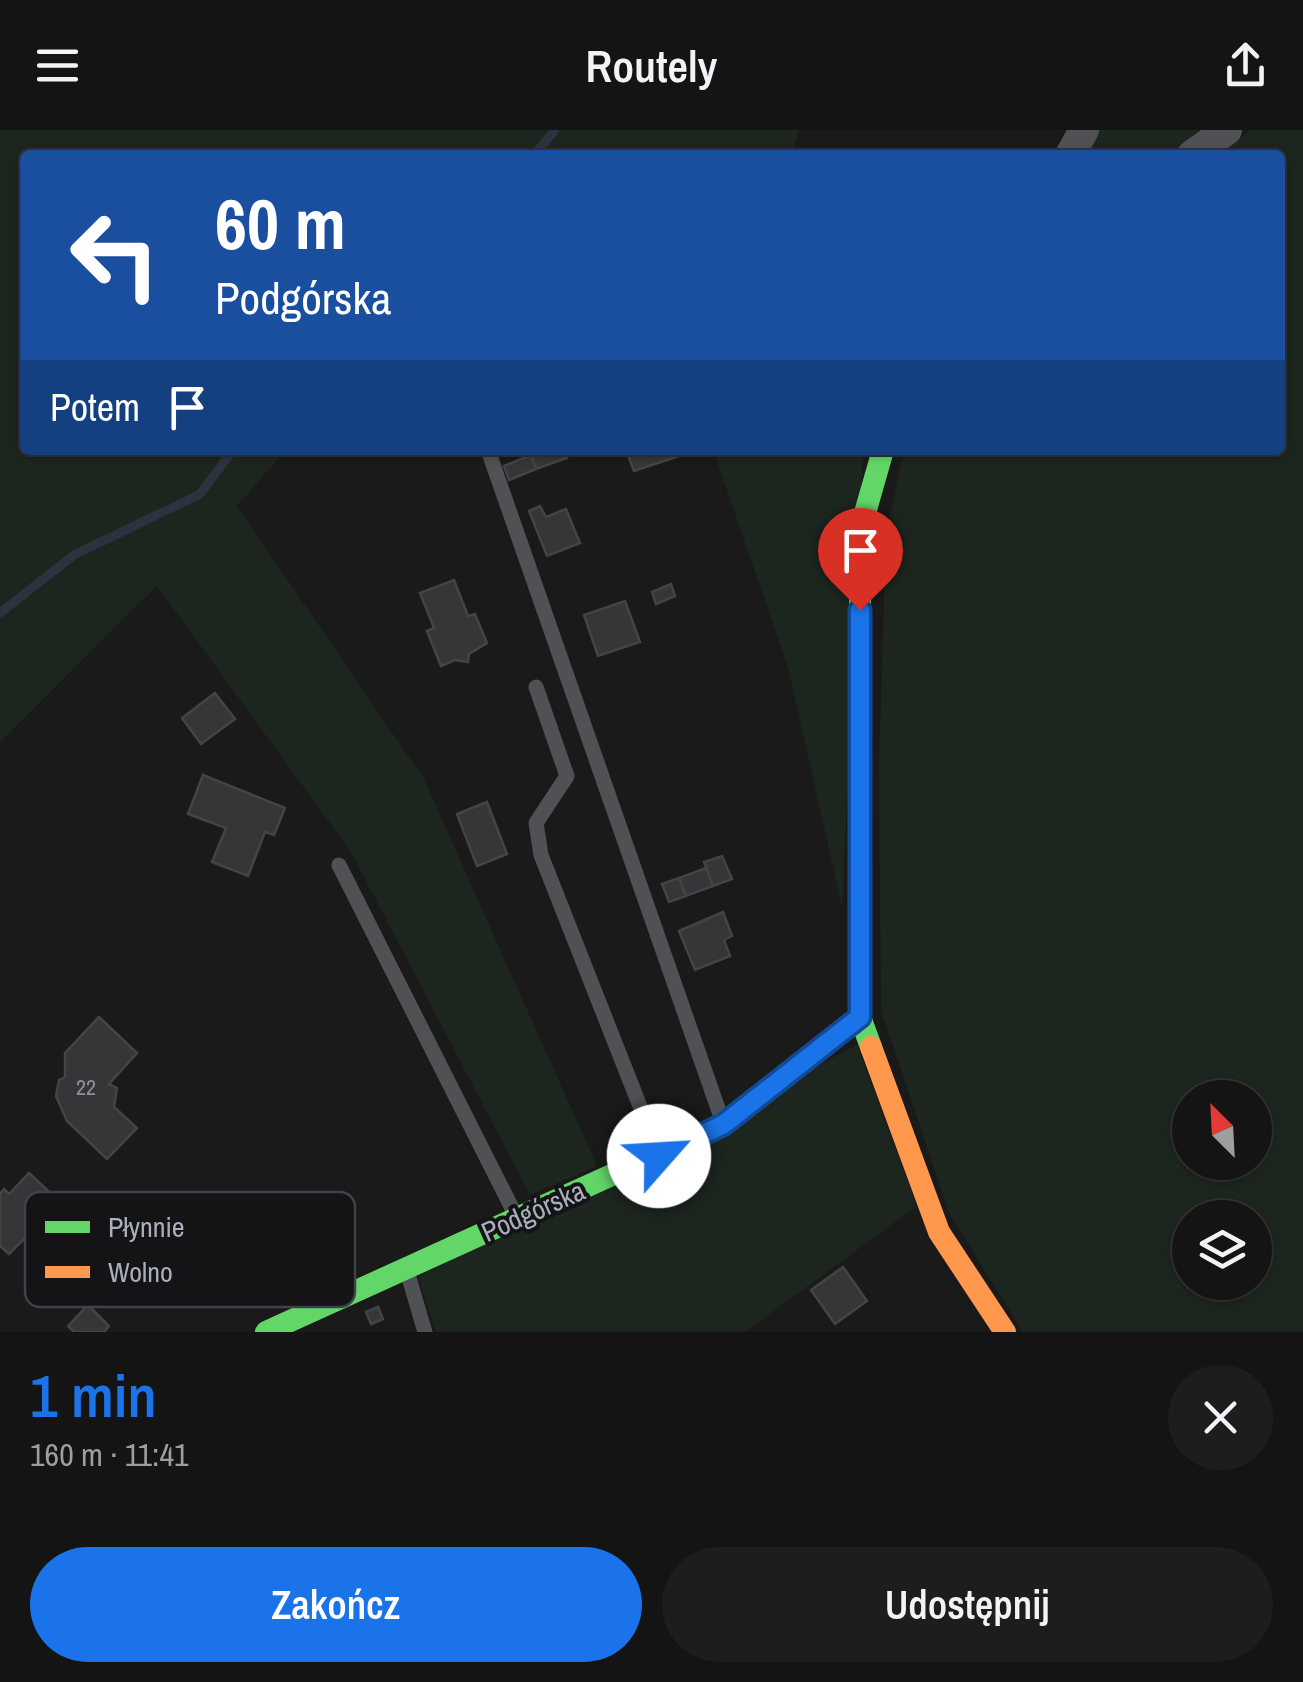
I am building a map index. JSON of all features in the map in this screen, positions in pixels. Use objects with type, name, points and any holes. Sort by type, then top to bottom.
[{"type":"street","points":[[1199,150],[1227,130]]},
{"type":"street","points":[[882,455],[864,520],[860,564],[860,1017],[939,1232],[1005,1332]]},
{"type":"street","name":"Podgórska","points":[[355,1291],[724,1124],[860,1017]]},
{"type":"street","name":"Podgórska","points":[[266,1332],[320,1307]]},
{"type":"lane","points":[[490,455],[724,1124]]},
{"type":"lane","points":[[536,687],[566,776],[536,823],[542,855],[659,1156]]},
{"type":"lane","points":[[339,864],[518,1218]]},
{"type":"lane","points":[[406,1267],[425,1332]]},
{"type":"shaded area","points":[[0,130],[799,130],[793,150],[20,150],[20,455],[282,455],[237,506],[424,779],[597,1166],[530,1195],[351,852],[157,586],[0,742]]},
{"type":"shaded area","points":[[1092,130],[1207,130],[1180,150],[1083,150]]},
{"type":"shaded area","points":[[1251,130],[1303,130],[1303,1332],[1023,1332],[949,1213],[881,1010],[879,764],[886,534],[903,455],[1285,455],[1285,150],[1224,150]]},
{"type":"shaded area","points":[[715,455],[863,455],[842,907],[788,667]]},
{"type":"shaded area","points":[[857,1045],[917,1206],[745,1332],[436,1332],[418,1277]]},
{"type":"building","points":[[531,455],[567,458],[536,469]]},
{"type":"building","points":[[531,455],[536,469],[509,480],[504,466]]},
{"type":"building","points":[[628,455],[682,455],[634,471]]},
{"type":"building","points":[[540,506],[546,517],[566,509],[580,543],[547,556],[529,511]]},
{"type":"building","points":[[454,580],[468,616],[475,614],[487,643],[469,654],[468,662],[455,660],[441,666],[427,631],[434,628],[420,593]]},
{"type":"building","points":[[671,584],[675,596],[656,604],[652,592]]},
{"type":"building","points":[[625,601],[640,642],[598,656],[584,615]]},
{"type":"building","points":[[215,693],[235,719],[201,744],[182,718]]},
{"type":"building","points":[[203,775],[285,808],[274,835],[265,832],[248,876],[212,862],[226,828],[188,814]]},
{"type":"building","points":[[487,802],[507,854],[477,866],[457,814]]},
{"type":"building","points":[[722,856],[732,879],[713,886],[704,862]]},
{"type":"building","points":[[706,868],[713,886],[686,896],[679,878]]},
{"type":"building","points":[[679,878],[686,896],[669,902],[662,884]]},
{"type":"building","points":[[723,912],[732,936],[724,940],[730,956],[695,970],[679,931]]},
{"type":"building","points":[[99,1017],[137,1053],[109,1084],[117,1088],[114,1107],[137,1128],[107,1159],[67,1121],[56,1096],[59,1080],[65,1077],[65,1053]]},
{"type":"building","points":[[29,1173],[49,1192],[25,1192],[25,1238],[9,1254],[0,1246],[0,1194],[4,1189],[9,1194]]},
{"type":"building","points":[[843,1267],[867,1301],[835,1324],[811,1290]]},
{"type":"building","points":[[90,1307],[109,1326],[104,1332],[74,1332],[68,1326]]},
{"type":"building","points":[[378,1307],[383,1319],[371,1324],[366,1312]]},
{"type":"waterway","points":[[538,150],[555,130]]},
{"type":"waterway","points":[[0,613],[74,555],[200,494],[229,455]]},
{"type":"traffic: fast","points":[[871,1047],[860,1017],[860,564],[863,520],[882,455]]},
{"type":"traffic: fast","points":[[355,1292],[724,1124],[860,1017]]},
{"type":"traffic: fast","points":[[266,1332],[321,1307]]},
{"type":"traffic: slow","points":[[871,1047],[939,1232],[1005,1332]]},
{"type":"route","points":[[659,1156],[724,1124],[860,1017],[860,610]]}]
